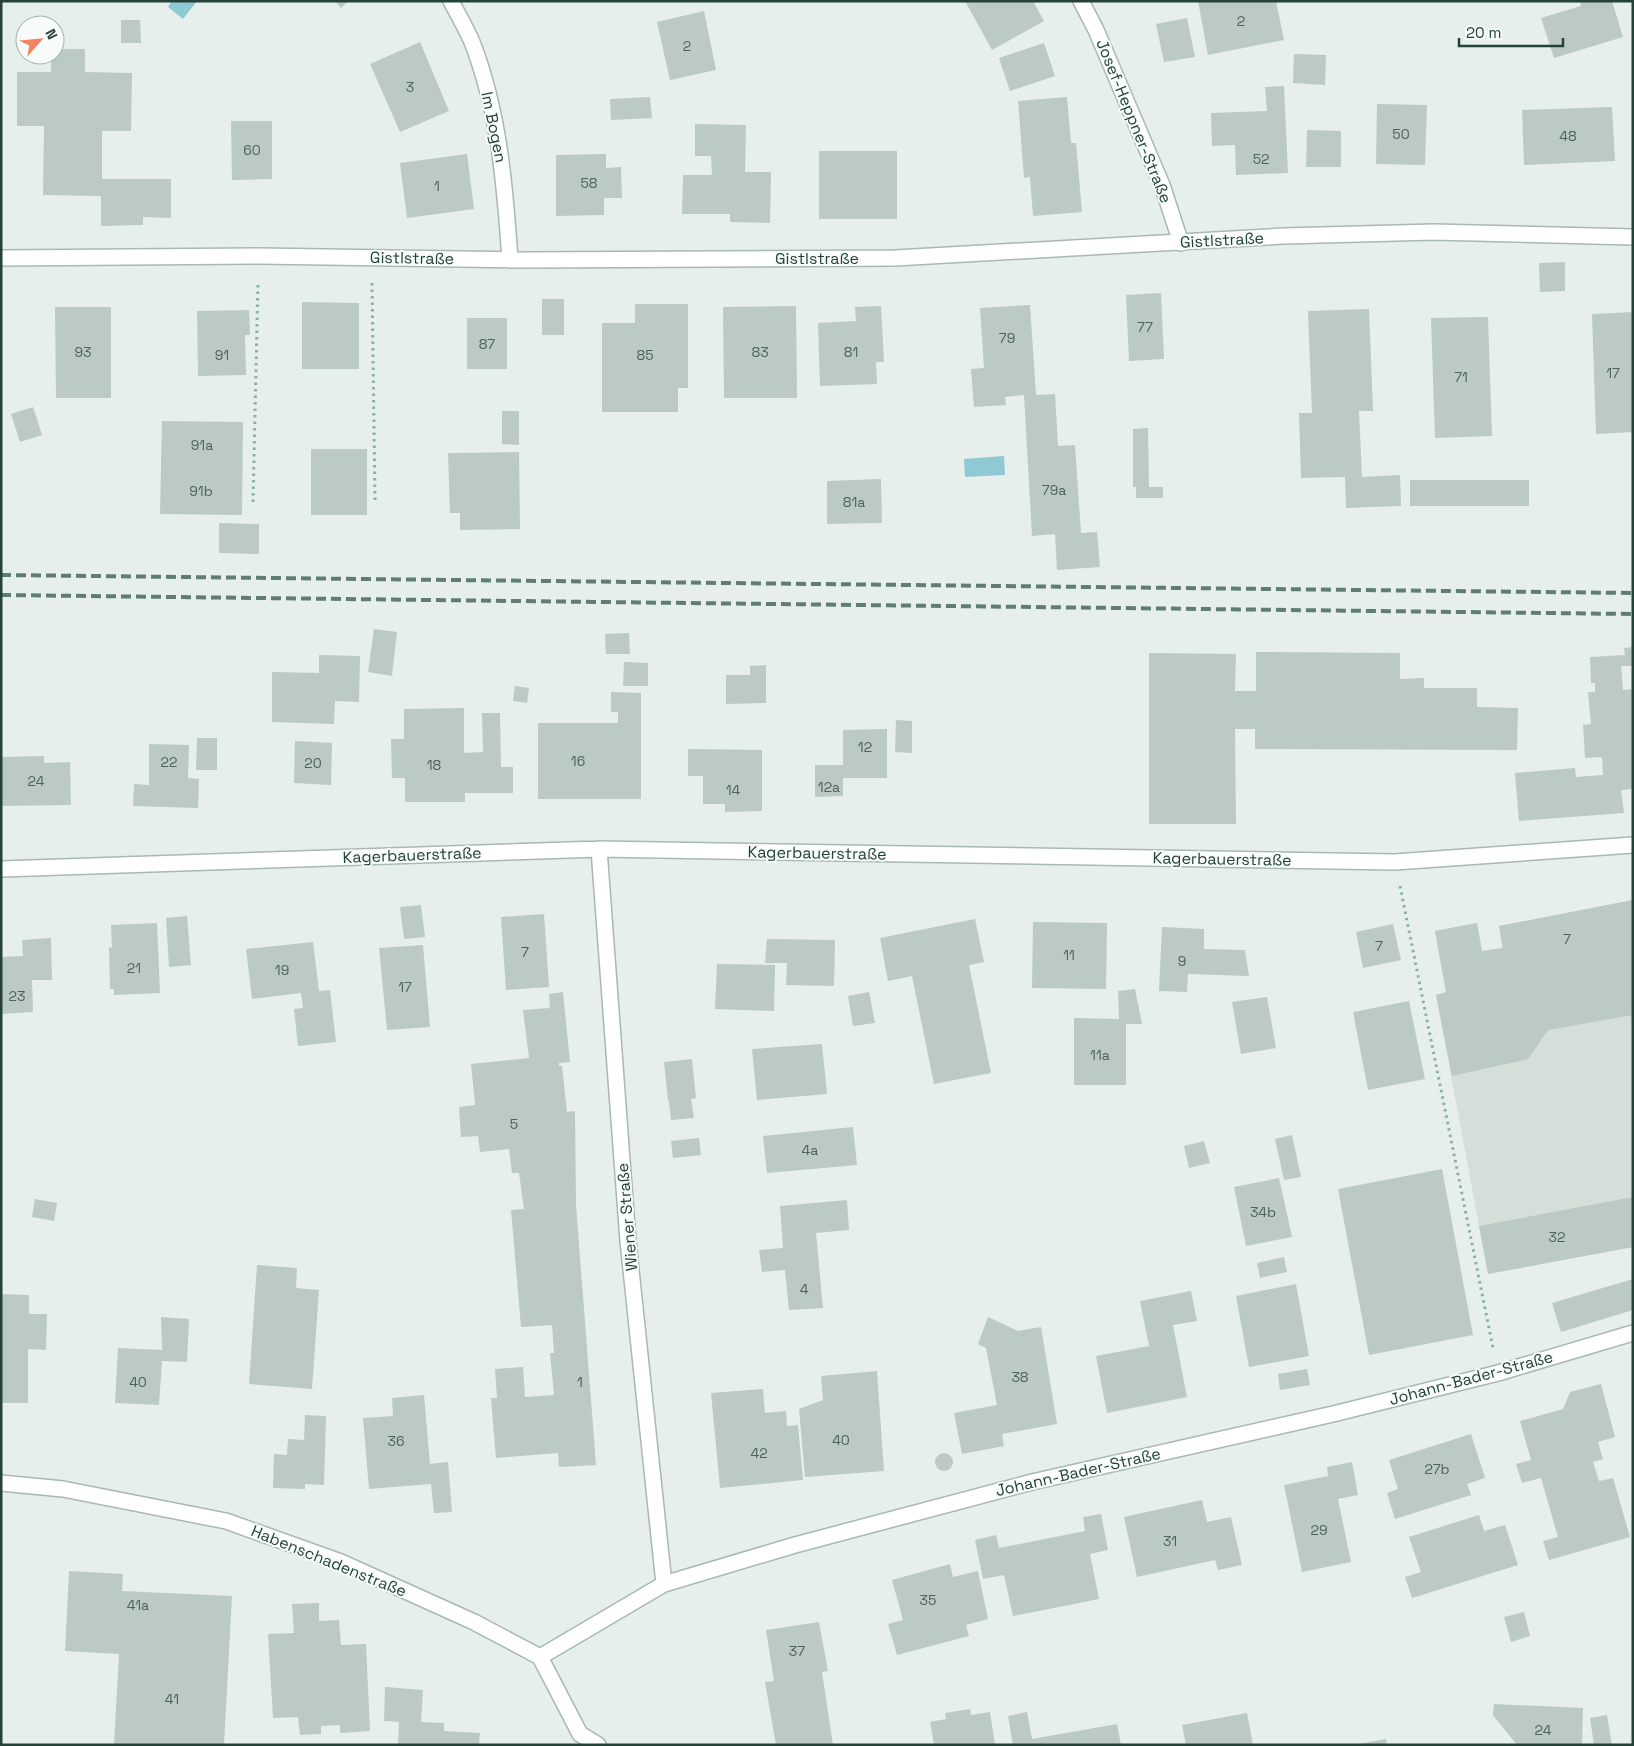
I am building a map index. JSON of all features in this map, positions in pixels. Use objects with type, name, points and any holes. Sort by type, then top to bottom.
[{"type":"street","name":"Im Bogen","points":[[451,1],[472,42],[491,104],[502,163],[510,260]]},
{"type":"street","name":"Josef-Heppner-Straße","points":[[1081,1],[1096,30],[1162,184],[1181,243]]},
{"type":"street","name":"Gistlstraße","points":[[1,258],[258,256],[510,260],[895,258],[1284,236],[1434,232],[1633,237]]},
{"type":"street","name":"Kagerbauerstraße","points":[[1,869],[599,849],[1395,862],[1633,845]]},
{"type":"street","name":"Wiener Straße","points":[[599,849],[628,1241],[664,1584]]},
{"type":"street","name":"Johann-Bader-Straße","points":[[540,1657],[664,1584],[804,1543],[1032,1482],[1333,1414],[1498,1373],[1633,1333]]},
{"type":"street","name":"Habenschadenstraße","points":[[1,1483],[63,1489],[226,1520],[341,1562],[474,1622],[540,1657]]},
{"type":"street","points":[[540,1657],[580,1734],[598,1745]]},
{"type":"path","points":[[253,502],[258,256]]},
{"type":"path","points":[[372,257],[375,500]]},
{"type":"path","points":[[1395,862],[1498,1373]]},
{"type":"shaded area","points":[[1633,900],[1633,1247],[1488,1274],[1436,995],[1446,992],[1435,931],[1477,923],[1482,951],[1502,948],[1499,926]]},
{"type":"water","points":[[172,1],[197,1],[183,19],[168,7]]},
{"type":"water","points":[[1004,456],[1005,475],[965,477],[964,459]]},
{"type":"building","points":[[335,1],[348,1],[341,8]]},
{"type":"building","points":[[965,1],[1033,1],[1044,21],[992,50]]},
{"type":"building","points":[[1198,1],[1276,1],[1284,40],[1208,55]]},
{"type":"building","points":[[1580,1],[1612,1],[1623,37],[1554,58],[1541,18],[1581,6]]},
{"type":"building","points":[[704,11],[716,70],[670,80],[657,22]]},
{"type":"building","points":[[1187,18],[1195,57],[1164,62],[1156,24]]},
{"type":"building","points":[[121,20],[140,20],[141,43],[121,43]]},
{"type":"building","points":[[420,42],[449,111],[400,132],[370,64]]},
{"type":"building","points":[[1044,43],[1055,76],[1010,91],[999,58]]},
{"type":"building","points":[[65,49],[85,49],[85,72],[132,73],[131,131],[102,131],[102,179],[171,179],[171,218],[143,217],[143,225],[101,226],[101,196],[43,195],[44,126],[17,126],[17,72],[51,72],[51,65],[65,65]]},
{"type":"building","points":[[1294,54],[1326,55],[1325,85],[1293,83]]},
{"type":"building","points":[[1284,86],[1288,173],[1236,175],[1235,145],[1212,146],[1211,113],[1267,111],[1265,87]]},
{"type":"building","points":[[650,97],[652,118],[611,120],[610,99]]},
{"type":"building","points":[[1067,97],[1071,143],[1076,143],[1082,212],[1033,216],[1030,177],[1024,178],[1018,101]]},
{"type":"building","points":[[1377,104],[1427,105],[1425,165],[1376,164]]},
{"type":"building","points":[[1612,107],[1615,161],[1524,165],[1522,110]]},
{"type":"building","points":[[231,121],[272,121],[272,179],[232,180]]},
{"type":"building","points":[[695,124],[746,125],[745,172],[771,172],[770,223],[730,222],[730,214],[682,214],[683,175],[712,175],[711,156],[695,156]]},
{"type":"building","points":[[1307,130],[1341,131],[1341,167],[1306,167]]},
{"type":"building","points":[[819,151],[897,151],[897,219],[819,219]]},
{"type":"building","points":[[467,154],[474,209],[407,218],[400,163]]},
{"type":"building","points":[[606,154],[606,168],[621,167],[622,198],[604,198],[604,215],[556,216],[556,155]]},
{"type":"building","points":[[1565,262],[1565,291],[1540,292],[1539,263]]},
{"type":"building","points":[[1161,293],[1164,359],[1129,361],[1126,295]]},
{"type":"building","points":[[542,299],[564,299],[564,335],[542,335]]},
{"type":"building","points":[[302,302],[359,303],[359,369],[302,369]]},
{"type":"building","points":[[635,304],[688,304],[688,388],[678,388],[678,412],[602,412],[602,323],[635,323]]},
{"type":"building","points":[[1030,305],[1036,395],[1055,394],[1058,446],[1075,445],[1081,533],[1097,532],[1100,567],[1057,570],[1055,534],[1032,536],[1024,395],[1005,397],[1006,405],[974,407],[971,369],[984,368],[980,308]]},
{"type":"building","points":[[796,306],[797,398],[724,398],[723,307]]},
{"type":"building","points":[[881,306],[884,362],[876,362],[877,384],[820,386],[818,323],[856,321],[855,307]]},
{"type":"building","points":[[55,307],[111,307],[111,398],[56,398]]},
{"type":"building","points":[[1369,309],[1373,411],[1359,411],[1362,477],[1400,475],[1401,506],[1346,508],[1345,477],[1301,478],[1299,413],[1312,413],[1308,311]]},
{"type":"building","points":[[249,310],[250,335],[245,335],[246,375],[198,376],[197,311]]},
{"type":"building","points":[[1633,312],[1633,432],[1596,434],[1592,314]]},
{"type":"building","points":[[1488,317],[1492,436],[1435,438],[1431,318]]},
{"type":"building","points":[[467,318],[507,318],[507,369],[467,369]]},
{"type":"building","points":[[33,407],[42,435],[20,442],[11,414]]},
{"type":"building","points":[[502,411],[519,411],[519,445],[502,444]]},
{"type":"building","points":[[162,421],[243,422],[242,515],[160,514]]},
{"type":"building","points":[[1148,428],[1149,487],[1163,487],[1163,498],[1136,498],[1136,487],[1133,487],[1133,429]]},
{"type":"building","points":[[311,449],[367,449],[367,515],[311,515]]},
{"type":"building","points":[[519,452],[520,529],[460,530],[460,513],[450,513],[448,453]]},
{"type":"building","points":[[881,479],[882,523],[827,524],[827,481]]},
{"type":"building","points":[[1410,480],[1529,480],[1529,506],[1410,506]]},
{"type":"building","points":[[219,523],[259,524],[259,554],[219,553]]},
{"type":"building","points":[[374,629],[397,632],[392,676],[368,672]]},
{"type":"building","points":[[629,633],[630,654],[606,654],[605,634]]},
{"type":"building","points":[[1633,647],[1633,666],[1621,666],[1623,690],[1633,689],[1633,789],[1621,790],[1624,813],[1519,821],[1515,773],[1575,768],[1576,777],[1603,775],[1602,757],[1585,758],[1583,725],[1591,724],[1588,692],[1595,692],[1595,683],[1591,683],[1590,657],[1625,655],[1624,648]]},
{"type":"building","points":[[1256,652],[1400,653],[1400,679],[1424,678],[1424,688],[1477,688],[1477,707],[1518,708],[1517,750],[1255,749],[1255,729],[1235,729],[1236,824],[1149,824],[1149,653],[1236,654],[1235,691],[1256,691]]},
{"type":"building","points":[[319,655],[360,656],[359,702],[335,701],[334,724],[272,722],[272,672],[319,673]]},
{"type":"building","points":[[624,662],[648,663],[648,686],[623,686]]},
{"type":"building","points":[[766,665],[766,703],[726,704],[726,675],[750,675],[750,666]]},
{"type":"building","points":[[515,686],[529,688],[527,703],[513,701]]},
{"type":"building","points":[[611,692],[641,693],[641,799],[538,799],[538,723],[618,723],[618,712],[611,712]]},
{"type":"building","points":[[464,708],[464,753],[483,752],[482,713],[500,713],[501,767],[513,767],[513,793],[465,793],[465,802],[405,802],[405,778],[392,778],[391,739],[404,739],[404,709]]},
{"type":"building","points":[[896,720],[912,721],[912,753],[895,752]]},
{"type":"building","points":[[887,729],[887,778],[843,778],[843,796],[815,797],[815,765],[843,765],[843,730]]},
{"type":"building","points":[[197,738],[217,738],[217,770],[196,770]]},
{"type":"building","points":[[295,741],[332,743],[331,785],[294,783]]},
{"type":"building","points":[[149,744],[189,745],[188,778],[199,779],[198,808],[133,806],[134,784],[149,785]]},
{"type":"building","points":[[688,749],[762,750],[762,811],[725,812],[725,804],[703,804],[703,776],[688,776]]},
{"type":"building","points":[[44,756],[44,763],[70,762],[71,805],[1,806],[1,757]]},
{"type":"building","points":[[1633,900],[1633,1015],[1548,1030],[1528,1059],[1452,1076],[1436,995],[1446,992],[1435,931],[1477,923],[1482,951],[1503,948],[1499,926]]},
{"type":"building","points":[[421,905],[425,937],[404,939],[400,907]]},
{"type":"building","points":[[544,914],[549,987],[506,990],[501,917]]},
{"type":"building","points":[[187,916],[191,965],[169,967],[166,918]]},
{"type":"building","points":[[975,919],[984,962],[969,965],[991,1073],[934,1084],[912,976],[888,981],[880,938]]},
{"type":"building","points":[[1033,922],[1107,923],[1106,989],[1032,988]]},
{"type":"building","points":[[157,923],[160,993],[114,995],[114,989],[110,989],[109,947],[112,948],[111,925]]},
{"type":"building","points":[[1393,924],[1401,960],[1363,968],[1356,932]]},
{"type":"building","points":[[1162,927],[1204,929],[1204,949],[1245,950],[1249,976],[1188,974],[1187,992],[1159,991]]},
{"type":"building","points":[[51,938],[52,980],[32,980],[33,1012],[1,1014],[1,957],[23,956],[22,940]]},
{"type":"building","points":[[767,939],[835,940],[834,986],[786,985],[787,963],[765,963]]},
{"type":"building","points":[[313,942],[319,991],[330,990],[336,1042],[298,1046],[294,1009],[303,1008],[301,993],[252,999],[246,949]]},
{"type":"building","points":[[423,945],[430,1027],[387,1030],[379,948]]},
{"type":"building","points":[[717,964],[775,965],[774,1011],[715,1009]]},
{"type":"building","points":[[1135,989],[1142,1024],[1126,1024],[1126,1085],[1074,1085],[1074,1018],[1119,1019],[1118,991]]},
{"type":"building","points":[[563,992],[570,1062],[559,1063],[559,1066],[562,1066],[567,1112],[575,1111],[576,1205],[596,1465],[559,1467],[558,1453],[496,1458],[491,1398],[497,1398],[495,1369],[523,1367],[525,1397],[554,1395],[550,1353],[554,1353],[552,1325],[521,1327],[511,1210],[524,1209],[519,1173],[512,1173],[509,1149],[480,1152],[478,1136],[461,1137],[459,1107],[475,1105],[471,1064],[529,1058],[523,1010],[550,1008],[549,994]]},
{"type":"building","points":[[869,992],[875,1023],[853,1026],[848,996]]},
{"type":"building","points":[[1267,997],[1276,1048],[1241,1054],[1232,1002]]},
{"type":"building","points":[[1409,1001],[1425,1079],[1368,1090],[1353,1012]]},
{"type":"building","points":[[822,1044],[827,1094],[757,1100],[752,1049]]},
{"type":"building","points":[[692,1059],[696,1098],[691,1099],[694,1118],[671,1120],[664,1062]]},
{"type":"building","points":[[853,1127],[857,1165],[767,1173],[763,1136]]},
{"type":"building","points":[[1292,1135],[1301,1177],[1284,1180],[1275,1139]]},
{"type":"building","points":[[699,1138],[701,1155],[673,1158],[671,1141]]},
{"type":"building","points":[[1204,1141],[1210,1163],[1189,1168],[1184,1146]]},
{"type":"building","points":[[1442,1169],[1473,1335],[1369,1355],[1338,1189]]},
{"type":"building","points":[[1279,1178],[1292,1237],[1246,1246],[1234,1187]]},
{"type":"building","points":[[1633,1197],[1633,1247],[1488,1274],[1479,1226]]},
{"type":"building","points":[[35,1199],[57,1203],[54,1221],[32,1217]]},
{"type":"building","points":[[847,1200],[849,1230],[816,1233],[823,1308],[789,1310],[785,1270],[762,1272],[759,1250],[783,1248],[780,1206]]},
{"type":"building","points":[[1284,1257],[1287,1272],[1260,1278],[1257,1263]]},
{"type":"building","points":[[257,1265],[297,1268],[296,1288],[319,1290],[312,1389],[249,1384]]},
{"type":"building","points":[[1633,1279],[1633,1310],[1561,1332],[1552,1303]]},
{"type":"building","points":[[1296,1284],[1309,1356],[1249,1367],[1236,1296]]},
{"type":"building","points":[[1191,1291],[1197,1321],[1173,1325],[1187,1397],[1107,1413],[1096,1356],[1149,1346],[1140,1301]]},
{"type":"building","points":[[1,1294],[29,1295],[29,1314],[47,1314],[46,1350],[28,1349],[28,1403],[1,1403]]},
{"type":"building","points":[[161,1317],[189,1319],[187,1362],[162,1361],[159,1405],[115,1403],[118,1348],[162,1350]]},
{"type":"building","points":[[988,1317],[1018,1331],[1041,1327],[1057,1424],[1002,1434],[1004,1446],[962,1454],[954,1413],[997,1405],[986,1348],[978,1344]]},
{"type":"building","points":[[1307,1369],[1310,1385],[1280,1390],[1278,1374]]},
{"type":"building","points":[[877,1371],[884,1471],[805,1477],[799,1409],[823,1400],[821,1376]]},
{"type":"building","points":[[1601,1384],[1615,1437],[1598,1442],[1603,1459],[1593,1462],[1599,1481],[1613,1478],[1630,1537],[1549,1560],[1543,1541],[1558,1537],[1541,1478],[1522,1483],[1516,1464],[1531,1460],[1520,1421],[1563,1409],[1570,1392]]},
{"type":"building","points":[[763,1389],[765,1413],[786,1411],[787,1426],[798,1425],[803,1480],[720,1488],[711,1393]]},
{"type":"building","points":[[424,1395],[430,1464],[448,1462],[452,1512],[434,1513],[431,1484],[369,1489],[363,1418],[393,1416],[392,1398]]},
{"type":"building","points":[[305,1415],[326,1416],[324,1485],[305,1484],[305,1489],[273,1488],[274,1454],[287,1455],[288,1439],[304,1440]]},
{"type":"building","points":[[1471,1434],[1485,1478],[1467,1484],[1471,1495],[1395,1519],[1387,1493],[1398,1489],[1389,1460]]},
{"type":"building","points":[[940,1453],[948,1453],[953,1458],[951,1469],[940,1471],[935,1466],[935,1458]]},
{"type":"building","points":[[1352,1462],[1358,1495],[1338,1499],[1351,1562],[1302,1572],[1284,1485],[1328,1476],[1327,1467]]},
{"type":"building","points":[[1202,1500],[1207,1522],[1231,1517],[1242,1565],[1218,1570],[1215,1560],[1137,1577],[1124,1517]]},
{"type":"building","points":[[1101,1514],[1108,1550],[1090,1554],[1099,1599],[1013,1616],[1004,1575],[983,1579],[975,1540],[996,1535],[999,1548],[1085,1531],[1083,1517]]},
{"type":"building","points":[[1479,1515],[1484,1531],[1505,1525],[1518,1565],[1412,1598],[1405,1577],[1421,1572],[1409,1537]]},
{"type":"building","points":[[950,1564],[953,1577],[978,1571],[988,1619],[966,1625],[969,1636],[897,1655],[888,1624],[903,1620],[892,1580]]},
{"type":"building","points":[[69,1571],[123,1574],[122,1591],[232,1596],[224,1745],[114,1745],[119,1654],[65,1651]]},
{"type":"building","points":[[319,1603],[319,1621],[339,1620],[341,1645],[366,1644],[370,1731],[340,1733],[340,1725],[321,1726],[321,1734],[300,1735],[298,1717],[273,1718],[268,1634],[294,1633],[292,1604]]},
{"type":"building","points":[[1524,1612],[1530,1636],[1511,1642],[1504,1617]]},
{"type":"building","points":[[819,1622],[828,1671],[822,1672],[833,1745],[776,1745],[765,1682],[774,1681],[766,1630]]},
{"type":"building","points":[[385,1687],[423,1690],[421,1722],[444,1723],[444,1731],[480,1733],[479,1745],[398,1745],[399,1722],[384,1721]]},
{"type":"building","points":[[1494,1704],[1583,1708],[1582,1745],[1517,1745],[1493,1715]]},
{"type":"building","points":[[970,1709],[971,1715],[990,1712],[995,1745],[934,1745],[930,1722],[946,1719],[945,1713]]},
{"type":"building","points":[[1027,1712],[1032,1739],[1117,1724],[1121,1745],[1013,1745],[1008,1716]]},
{"type":"building","points":[[1247,1713],[1253,1745],[1186,1745],[1182,1725]]},
{"type":"building","points":[[1607,1715],[1612,1745],[1594,1745],[1590,1718]]},
{"type":"building","points":[[1386,1739],[1387,1745],[1358,1745],[1358,1744]]},
{"type":"railway","points":[[1,575],[1633,593]]},
{"type":"railway","points":[[1,595],[1633,614]]}]
